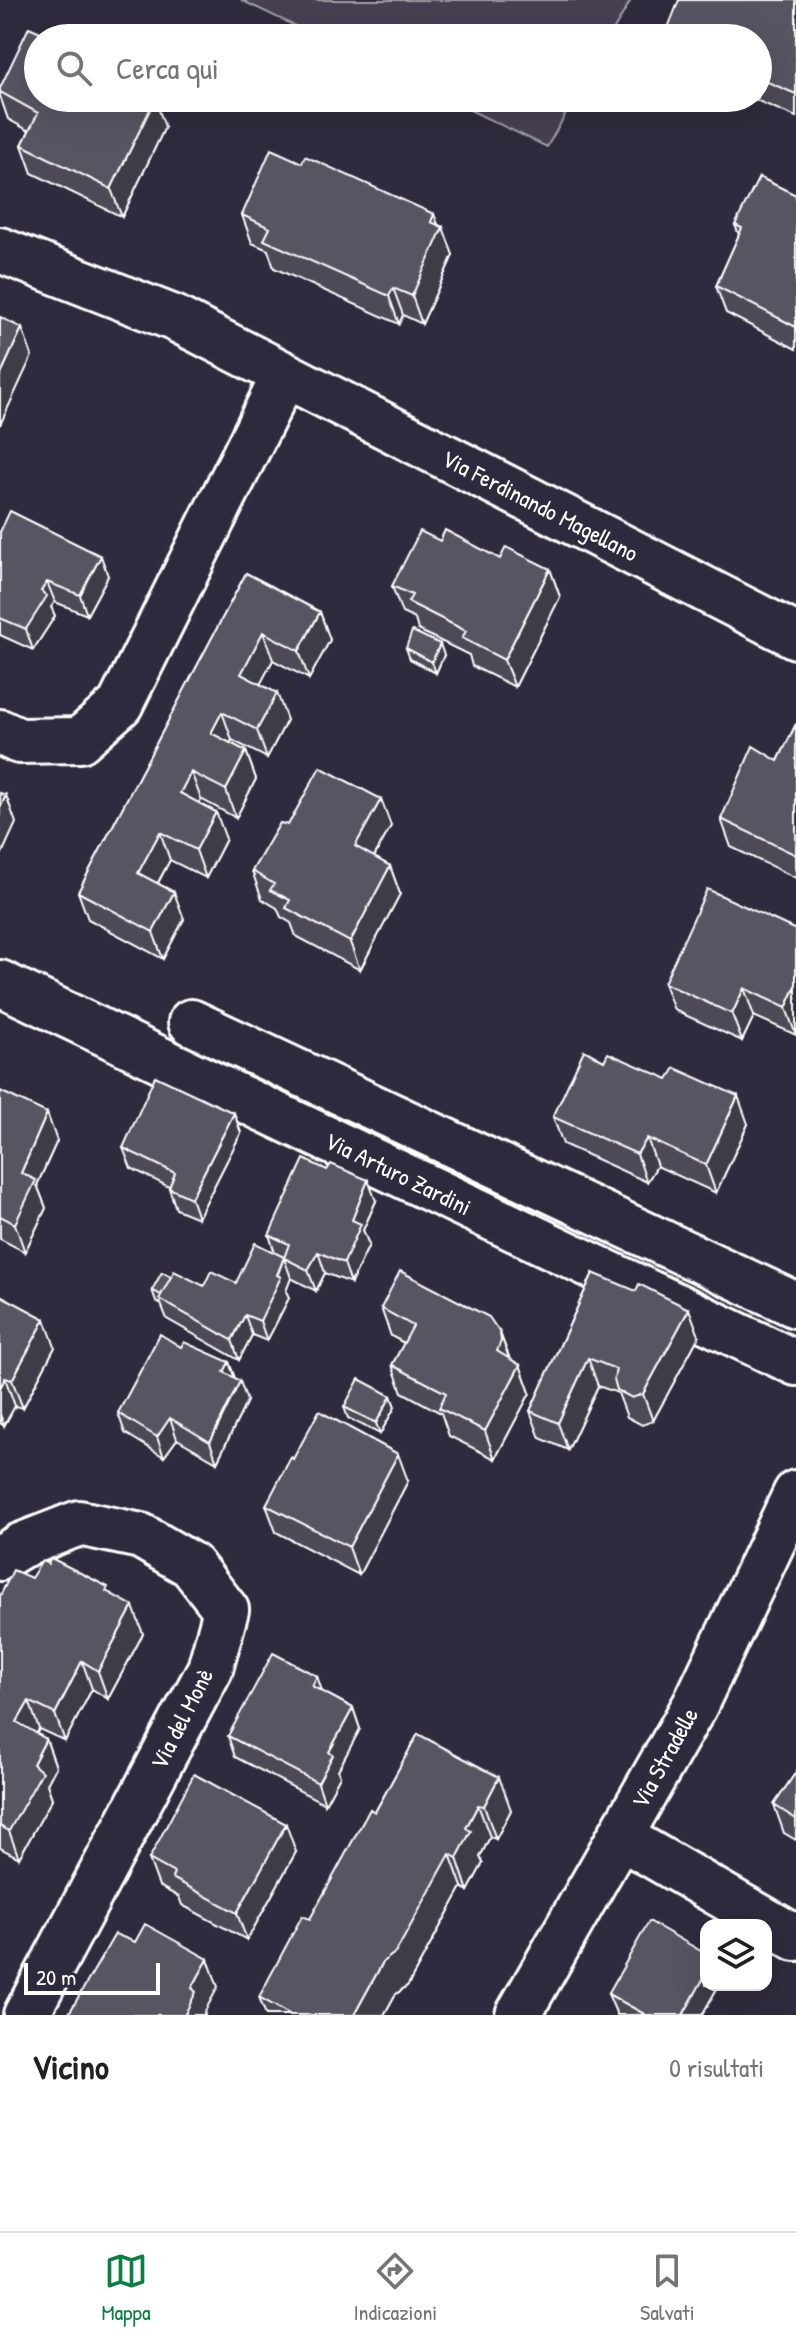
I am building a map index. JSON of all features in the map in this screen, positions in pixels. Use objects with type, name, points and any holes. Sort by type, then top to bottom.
[{"type":"street","name":"Via Ferdinando Magellano","points":[[0,250],[174,318],[796,636]]},
{"type":"street","points":[[0,732],[19,741],[80,740],[120,705],[284,376]]},
{"type":"street","name":"Via Arturo Zardini","points":[[0,983],[796,1363]]},
{"type":"street","name":"Via Arturo Zardini","points":[[191,1022],[796,1305]]},
{"type":"street","name":"Via Stradelle","points":[[518,2015],[695,1705],[796,1493]]},
{"type":"street","name":"Via del Monè","points":[[0,1558],[20,1546],[79,1523],[141,1536],[191,1565],[226,1610],[210,1669],[26,2015]]},
{"type":"street","points":[[621,1837],[796,1938]]},
{"type":"shaded area","points":[[241,0],[631,0],[617,24],[291,24]]},
{"type":"shaded area","points":[[474,112],[567,112],[547,147]]},
{"type":"building","points":[[679,0],[796,0],[796,94],[772,84],[772,24],[670,24]]},
{"type":"building","points":[[24,38],[24,105],[0,92]]},
{"type":"building","points":[[149,112],[111,189],[22,145],[38,113]]},
{"type":"building","points":[[271,149],[302,163],[305,156],[434,214],[431,222],[443,227],[412,296],[393,288],[389,296],[264,240],[270,228],[242,215]]},
{"type":"building","points":[[759,177],[796,195],[796,327],[716,286],[742,228],[735,225]]},
{"type":"building","points":[[0,317],[22,328],[0,376]]},
{"type":"building","points":[[10,511],[101,556],[80,595],[47,582],[41,591],[47,596],[26,629],[0,618],[0,532]]},
{"type":"building","points":[[445,530],[500,559],[506,547],[550,569],[504,660],[462,638],[466,631],[408,602],[412,595],[392,586],[420,531],[440,541]]},
{"type":"building","points":[[246,573],[320,612],[299,651],[263,632],[241,674],[277,693],[257,730],[222,712],[211,733],[246,751],[226,790],[191,772],[180,793],[216,812],[196,850],[160,832],[138,873],[174,892],[153,932],[78,892]]},
{"type":"building","points":[[412,631],[440,644],[432,662],[406,648]]},
{"type":"building","points":[[796,724],[796,855],[721,819],[753,746],[778,761]]},
{"type":"building","points":[[320,767],[381,799],[355,846],[390,866],[350,942],[286,908],[290,900],[270,890],[274,884],[252,871],[280,823],[288,825]]},
{"type":"building","points":[[0,793],[6,795],[0,808]]},
{"type":"building","points":[[707,889],[796,930],[796,986],[786,1008],[744,988],[732,1014],[664,983]]},
{"type":"building","points":[[584,1050],[604,1061],[608,1053],[668,1079],[675,1068],[738,1096],[706,1165],[647,1138],[637,1154],[553,1117]]},
{"type":"building","points":[[155,1076],[234,1113],[191,1198],[169,1188],[175,1173],[123,1148]]},
{"type":"building","points":[[0,1091],[47,1113],[21,1173],[36,1180],[15,1224],[0,1216]]},
{"type":"building","points":[[304,1159],[327,1170],[331,1164],[368,1180],[352,1220],[361,1224],[344,1263],[318,1252],[308,1270],[284,1258],[289,1244],[269,1235]]},
{"type":"building","points":[[255,1243],[284,1257],[277,1275],[281,1277],[260,1321],[245,1315],[232,1340],[159,1299],[174,1271],[204,1286],[211,1271],[236,1283]]},
{"type":"building","points":[[400,1271],[489,1317],[500,1333],[497,1351],[520,1365],[485,1431],[439,1408],[446,1393],[392,1365],[413,1326],[381,1308]]},
{"type":"building","points":[[162,1272],[171,1277],[161,1295],[152,1290]]},
{"type":"building","points":[[593,1273],[636,1291],[639,1284],[689,1309],[643,1394],[632,1398],[617,1390],[614,1379],[616,1369],[588,1358],[558,1423],[530,1411]]},
{"type":"building","points":[[0,1295],[45,1319],[12,1380],[5,1378],[0,1388]]},
{"type":"building","points":[[160,1334],[181,1347],[184,1342],[229,1362],[224,1372],[240,1381],[210,1442],[170,1418],[157,1437],[118,1413]]},
{"type":"building","points":[[359,1379],[391,1396],[376,1423],[344,1407]]},
{"type":"building","points":[[319,1411],[398,1454],[349,1547],[266,1505]]},
{"type":"building","points":[[51,1558],[108,1587],[106,1591],[133,1606],[98,1671],[82,1661],[55,1714],[29,1701],[17,1722],[46,1739],[33,1764],[42,1772],[9,1831],[0,1826],[0,1596],[13,1570],[31,1578],[42,1561],[48,1564]]},
{"type":"building","points":[[273,1653],[317,1676],[312,1686],[353,1708],[329,1752],[333,1755],[318,1783],[228,1736]]},
{"type":"building","points":[[418,1734],[499,1777],[484,1806],[478,1805],[466,1828],[471,1831],[457,1858],[450,1854],[396,1952],[383,1962],[354,2015],[291,2015],[259,1997],[302,1916],[310,1919],[370,1809],[375,1812]]},
{"type":"building","points":[[796,1772],[796,1819],[774,1805]]},
{"type":"building","points":[[194,1774],[286,1824],[237,1913],[172,1878],[174,1873],[149,1859]]},
{"type":"building","points":[[649,1921],[700,1951],[700,1985],[683,2015],[646,2015],[608,1994]]},
{"type":"building","points":[[145,1924],[208,1959],[192,1988],[196,1992],[186,2015],[68,2015],[115,1934],[135,1942]]}]
